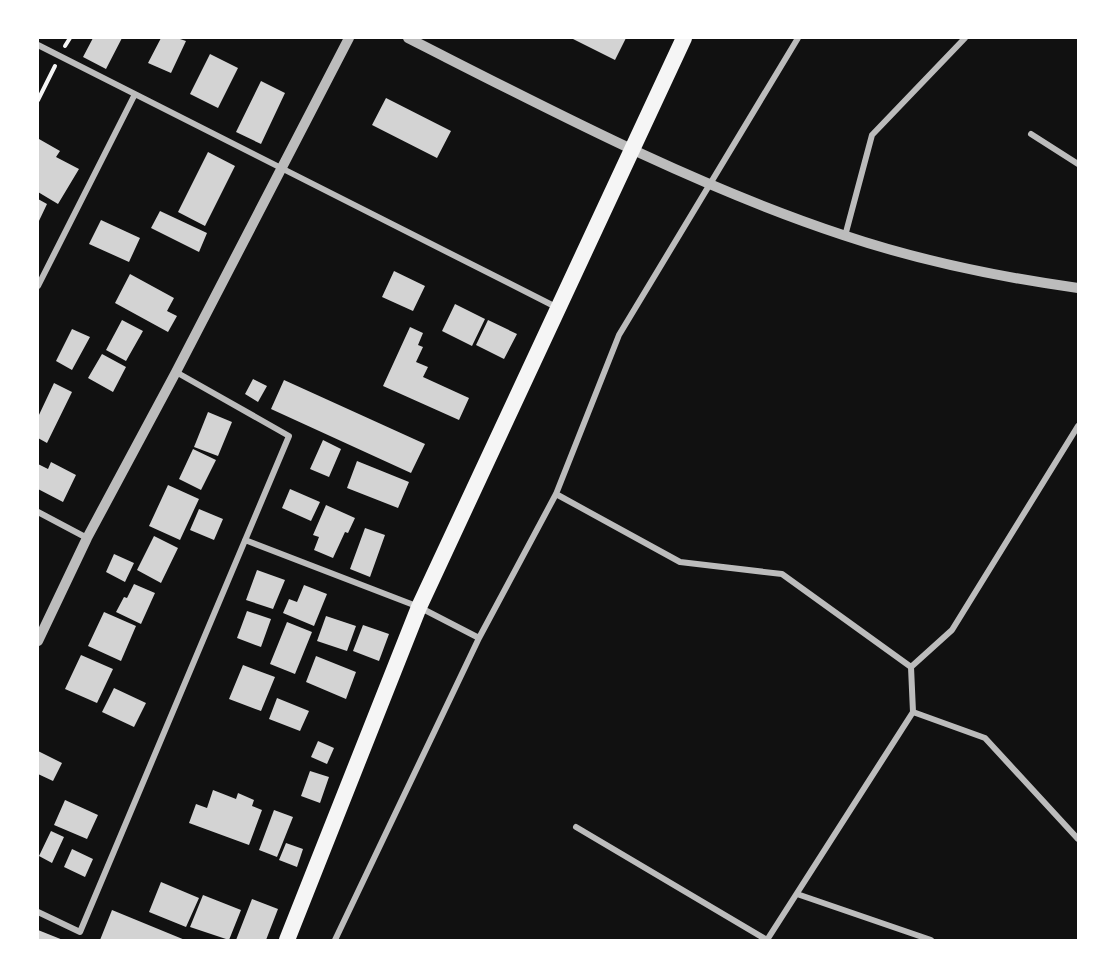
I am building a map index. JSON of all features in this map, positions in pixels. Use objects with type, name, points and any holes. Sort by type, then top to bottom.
[{"type":"highway","points":[[286,940],[419,607],[560,309],[684,38]]},
{"type":"street","points":[[38,641],[87,538],[349,38]]},
{"type":"street","points":[[408,38],[631,150],[708,183],[845,236],[999,277],[1078,288]]},
{"type":"street","points":[[335,940],[479,638],[556,494],[619,335],[708,183],[798,38]]},
{"type":"street","points":[[845,236],[872,135],[965,38]]},
{"type":"street","points":[[38,45],[134,96],[560,309]]},
{"type":"street","points":[[38,286],[134,96]]},
{"type":"street","points":[[1031,134],[1078,164]]},
{"type":"street","points":[[38,912],[80,932],[289,436],[176,372]]},
{"type":"street","points":[[911,667],[952,630],[1078,426]]},
{"type":"street","points":[[556,494],[680,562],[782,574],[911,667]]},
{"type":"street","points":[[38,512],[87,538]]},
{"type":"street","points":[[245,540],[419,607],[479,638]]},
{"type":"street","points":[[576,827],[767,940],[914,712],[911,667]]},
{"type":"street","points":[[914,712],[985,738],[1078,839]]},
{"type":"street","points":[[796,894],[931,940]]},
{"type":"path","points":[[38,100],[60,56]]},
{"type":"building","points":[[93,38],[122,38],[106,69],[83,57]]},
{"type":"building","points":[[161,38],[177,38],[186,41],[171,73],[148,63]]},
{"type":"building","points":[[571,38],[626,38],[615,60]]},
{"type":"building","points":[[210,54],[238,68],[218,108],[190,94]]},
{"type":"building","points":[[261,81],[285,93],[261,144],[236,132]]},
{"type":"building","points":[[386,98],[451,131],[437,158],[372,125]]},
{"type":"building","points":[[39,139],[60,151],[56,157],[79,169],[58,204],[38,192]]},
{"type":"building","points":[[208,152],[235,166],[205,226],[178,212]]},
{"type":"building","points":[[38,199],[47,204],[38,223]]},
{"type":"building","points":[[160,211],[207,233],[199,252],[151,228]]},
{"type":"building","points":[[101,220],[140,238],[129,262],[89,244]]},
{"type":"building","points":[[394,271],[425,286],[413,311],[382,297]]},
{"type":"building","points":[[130,274],[174,298],[167,311],[177,316],[168,332],[115,303]]},
{"type":"building","points":[[455,304],[485,319],[472,346],[442,331]]},
{"type":"building","points":[[122,320],[143,331],[126,361],[106,350]]},
{"type":"building","points":[[488,320],[517,334],[504,359],[476,345]]},
{"type":"building","points":[[410,327],[423,333],[418,345],[423,347],[416,362],[428,367],[423,377],[469,398],[459,420],[383,386]]},
{"type":"building","points":[[72,329],[90,337],[72,370],[56,361]]},
{"type":"building","points":[[102,354],[126,367],[113,392],[88,378]]},
{"type":"building","points":[[253,379],[267,386],[258,402],[245,394]]},
{"type":"building","points":[[284,380],[425,444],[411,473],[271,409]]},
{"type":"building","points":[[54,383],[72,392],[47,443],[38,438],[38,417]]},
{"type":"building","points":[[208,412],[232,422],[218,456],[194,447]]},
{"type":"building","points":[[323,440],[341,449],[329,477],[310,469]]},
{"type":"building","points":[[193,449],[216,460],[201,490],[179,479]]},
{"type":"building","points":[[357,461],[409,482],[398,508],[347,488]]},
{"type":"building","points":[[51,462],[76,475],[63,502],[38,489],[38,464],[48,469]]},
{"type":"building","points":[[168,485],[199,499],[180,540],[149,526]]},
{"type":"building","points":[[290,489],[320,502],[311,521],[282,508]]},
{"type":"building","points":[[326,505],[355,518],[348,533],[345,532],[333,558],[314,550],[319,537],[313,535]]},
{"type":"building","points":[[199,509],[223,519],[214,540],[190,530]]},
{"type":"building","points":[[365,528],[385,535],[370,577],[350,569]]},
{"type":"building","points":[[154,536],[178,548],[161,583],[137,570]]},
{"type":"building","points":[[114,554],[134,563],[125,582],[106,572]]},
{"type":"building","points":[[257,570],[285,580],[273,609],[246,600]]},
{"type":"building","points":[[134,584],[155,593],[141,624],[116,612]]},
{"type":"building","points":[[304,585],[327,594],[314,626],[283,613],[289,599],[297,602]]},
{"type":"building","points":[[247,611],[271,619],[261,647],[237,638]]},
{"type":"building","points":[[104,612],[136,626],[121,661],[88,646]]},
{"type":"building","points":[[326,616],[356,626],[347,651],[317,641]]},
{"type":"building","points":[[287,622],[312,632],[295,674],[270,664]]},
{"type":"building","points":[[363,625],[389,634],[379,661],[353,651]]},
{"type":"building","points":[[81,655],[113,669],[97,703],[65,689]]},
{"type":"building","points":[[316,656],[356,672],[346,699],[306,682]]},
{"type":"building","points":[[243,665],[275,677],[261,711],[229,699]]},
{"type":"building","points":[[114,688],[146,703],[134,727],[102,712]]},
{"type":"building","points":[[277,698],[309,711],[300,731],[269,719]]},
{"type":"building","points":[[318,741],[334,748],[327,764],[311,757]]},
{"type":"building","points":[[38,751],[62,763],[53,781],[38,774]]},
{"type":"building","points":[[310,771],[329,777],[320,803],[301,796]]},
{"type":"building","points":[[213,790],[236,799],[238,793],[254,800],[252,806],[262,810],[249,845],[189,823],[196,804],[207,808]]},
{"type":"building","points":[[65,800],[98,815],[87,839],[54,825]]},
{"type":"building","points":[[274,810],[293,817],[277,857],[259,850]]},
{"type":"building","points":[[51,831],[64,837],[52,863],[39,856]]},
{"type":"building","points":[[286,843],[303,849],[297,867],[279,860]]},
{"type":"building","points":[[72,849],[93,859],[85,877],[64,867]]},
{"type":"building","points":[[161,882],[199,898],[186,927],[149,912]]},
{"type":"building","points":[[203,895],[241,910],[229,940],[190,927]]},
{"type":"building","points":[[252,899],[278,909],[266,940],[236,940]]},
{"type":"building","points":[[112,910],[185,940],[100,940]]},
{"type":"building","points":[[38,930],[63,940],[38,940]]}]
